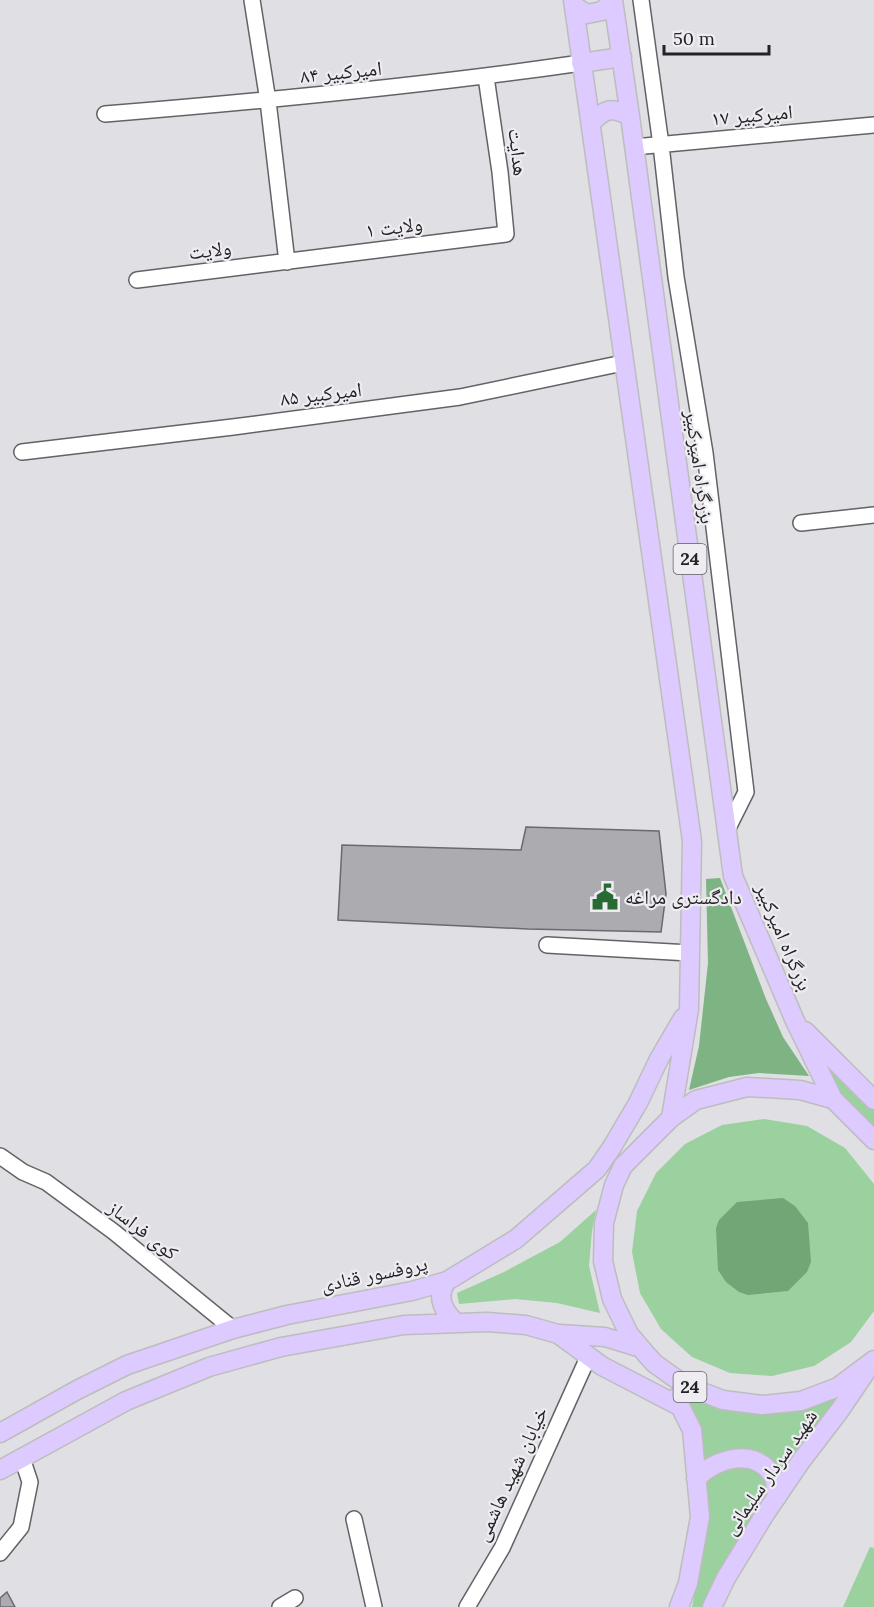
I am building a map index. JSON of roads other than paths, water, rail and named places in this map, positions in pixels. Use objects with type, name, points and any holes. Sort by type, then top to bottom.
[{"type":"main road","points":[[573,3],[587,14],[602,11],[613,0]]},
{"type":"main road","name":"بزرگراه امیرکبیر","points":[[613,0],[734,876],[795,1021],[832,1099]]},
{"type":"main road","name":"24","points":[[573,3],[592,122],[623,363],[692,841],[689,1009],[671,1118]]},
{"type":"main road","points":[[581,63],[622,57]]},
{"type":"main road","points":[[592,122],[602,112],[616,110],[630,116]]},
{"type":"main road","name":"پروفسور قنادی","points":[[0,1433],[127,1365],[232,1329],[287,1315],[402,1293],[447,1281],[516,1239],[597,1169],[633,1112],[659,1059],[689,1009]]},
{"type":"main road","name":"24","points":[[795,1021],[874,1100]]},
{"type":"main road","name":"24","points":[[872,1362],[838,1387],[801,1401],[762,1405],[723,1400],[686,1386],[654,1363],[641,1348],[629,1334],[612,1299],[603,1261],[604,1223],[614,1185],[623,1166],[671,1118],[696,1100],[747,1087],[800,1090],[832,1099],[874,1140]]},
{"type":"main road","points":[[447,1281],[441,1288],[442,1305],[447,1315],[456,1323]]},
{"type":"main road","points":[[402,1293],[412,1307],[411,1314],[404,1325]]},
{"type":"main road","points":[[0,1470],[126,1401],[208,1367],[281,1347],[404,1325],[487,1322],[526,1325],[558,1334],[605,1337],[641,1348]]},
{"type":"main road","points":[[558,1334],[602,1366],[681,1407]]},
{"type":"main road","name":"شهید سردار سلیمانی","points":[[712,1607],[726,1578],[777,1497],[872,1362]]},
{"type":"main road","name":"شهید سردار سلیمانی","points":[[654,1363],[692,1430],[700,1517],[688,1583],[679,1607]]},
{"type":"main road","points":[[696,1479],[705,1469],[723,1460],[743,1458],[763,1464],[774,1479],[777,1497]]},
{"type":"street","points":[[252,0],[268,101],[287,262]]},
{"type":"street","points":[[641,0],[676,277],[705,453],[746,792],[727,830]]},
{"type":"street","name":"امیرکبیر ۸۴","points":[[105,114],[268,101],[486,77],[581,63]]},
{"type":"street","name":"هدایت","points":[[486,77],[500,172],[506,234]]},
{"type":"street","name":"امیرکبیر ۱۷","points":[[634,147],[874,125]]},
{"type":"street","name":"ولایت ۱","points":[[287,262],[506,234]]},
{"type":"street","name":"ولایت","points":[[137,280],[287,262]]},
{"type":"street","name":"امیرکبیر ۸۵","points":[[22,452],[460,397],[623,363]]},
{"type":"street","points":[[801,523],[874,515]]},
{"type":"street","points":[[547,945],[690,953]]},
{"type":"street","name":"کوی فراساز","points":[[0,1156],[23,1172],[46,1182],[114,1232],[232,1329]]},
{"type":"street","name":"خیابان شهید هاشمی","points":[[467,1607],[502,1548],[590,1357]]},
{"type":"street","points":[[0,1553],[21,1527],[30,1482],[22,1458]]},
{"type":"street","points":[[354,1519],[374,1607]]},
{"type":"street","points":[[280,1607],[295,1598]]},
{"type":"place","name":"دادگستری مراغه","points":[[605,897]]}]
